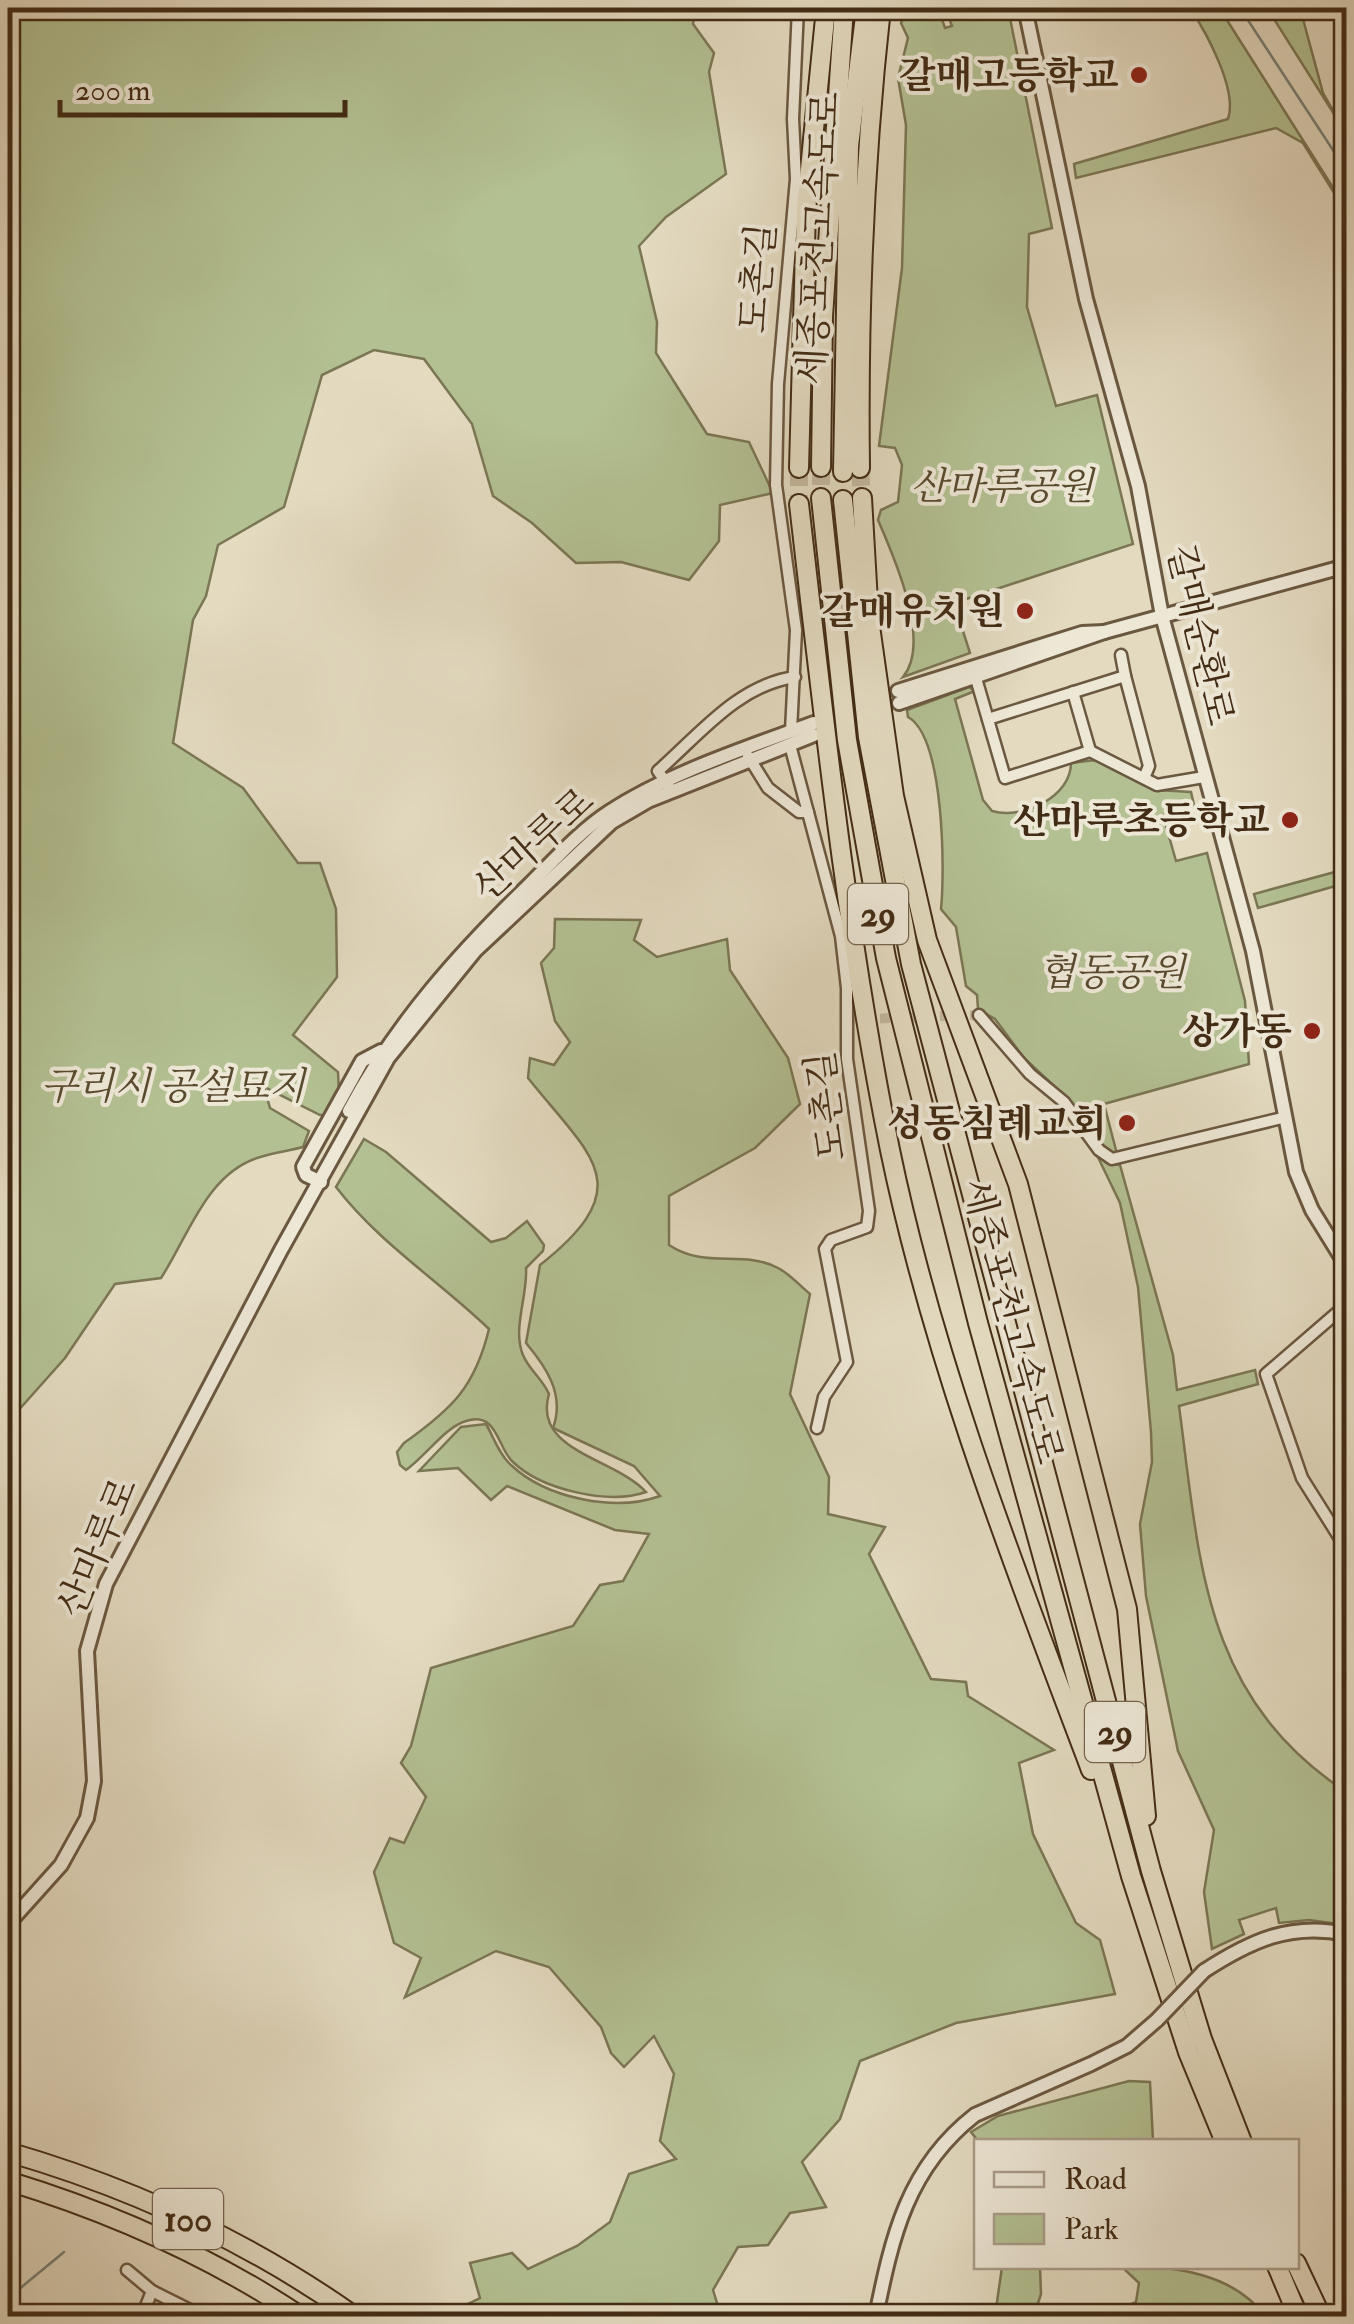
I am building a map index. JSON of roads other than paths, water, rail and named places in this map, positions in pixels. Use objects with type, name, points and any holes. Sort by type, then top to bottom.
[{"type":"highway","points":[[798,468],[806,210],[826,8]]},
{"type":"highway","name":"세종포천고속도로","points":[[820,467],[823,317],[844,8]]},
{"type":"highway","name":"세종포천고속도로","points":[[866,8],[849,146],[851,470],[868,130],[881,8]]},
{"type":"highway","name":"세종포천고속도로","points":[[821,498],[847,740],[886,958],[978,1323],[1130,1876],[1188,2052],[1224,2139]]},
{"type":"highway","name":"세종포천고속도로","points":[[1151,1871],[1127,1609],[1018,1184],[927,940],[884,733],[853,499],[868,737],[911,964],[1151,1871],[1202,2039],[1241,2139]]},
{"type":"highway","points":[[799,504],[836,824],[891,1151],[937,1336],[1005,1545],[1130,1876]]},
{"type":"highway","name":"100","points":[[8,2152],[90,2176],[179,2215],[267,2258],[354,2316]]},
{"type":"highway","name":"100","points":[[8,2182],[88,2205],[170,2240],[300,2316]]},
{"type":"highway","points":[[1278,2269],[1298,2316]]},
{"type":"highway","points":[[1299,2269],[1321,2316]]},
{"type":"street","name":"도촌길","points":[[798,8],[793,119],[796,179],[778,384],[776,468],[780,534],[791,576],[796,630],[791,738],[841,936],[853,1019],[847,1060],[869,1222],[832,1240],[825,1249],[848,1362],[824,1398],[817,1428]]},
{"type":"street","name":"갈매순환로","points":[[1026,8],[1068,221],[1138,486],[1162,616],[1253,951],[1282,1118],[1296,1172],[1312,1210],[1346,1266]]},
{"type":"street","points":[[1104,632],[1082,633],[899,697],[1104,632],[1346,566]]},
{"type":"street","points":[[1121,656],[1149,766],[1144,778]]},
{"type":"street","points":[[975,676],[1005,778],[1090,751],[1164,787],[1204,777]]},
{"type":"street","points":[[988,719],[1125,676]]},
{"type":"street","points":[[670,787],[658,771],[718,716],[767,681],[795,677]]},
{"type":"street","points":[[1073,692],[1090,751]]},
{"type":"street","name":"산마루로","points":[[8,1924],[61,1864],[87,1818],[94,1781],[87,1651],[106,1584],[307,1202],[381,1052],[474,938],[580,834],[619,806],[814,729]]},
{"type":"street","points":[[748,755],[768,788],[799,812],[808,812]]},
{"type":"street","name":"산마루로","points":[[317,1180],[388,1058],[475,950],[612,822],[670,787]]},
{"type":"street","points":[[979,1016],[1030,1074],[1064,1102],[1099,1150],[1112,1160],[1282,1118]]},
{"type":"street","points":[[1346,1305],[1266,1374],[1302,1478],[1346,1548]]},
{"type":"street","points":[[876,2316],[892,2234],[929,2160],[954,2132],[974,2116],[1127,2046],[1204,1971],[1239,1948],[1269,1935],[1303,1929],[1346,1934]]},
{"type":"street","points":[[128,2270],[152,2292],[202,2316]]},
{"type":"street","points":[[142,2316],[152,2292]]},
{"type":"waterway","points":[[1240,8],[1346,170]]},
{"type":"waterway","points":[[8,2305],[12,2295],[64,2252]]},
{"type":"tunnel","points":[[821,467],[821,498]]},
{"type":"tunnel","points":[[799,468],[799,504]]},
{"type":"tunnel","points":[[860,468],[862,498]]},
{"type":"tunnel","points":[[816,722],[898,691]]},
{"type":"tunnel","points":[[865,1019],[979,1015]]},
{"type":"place","name":"갈매고등학교","points":[[1139,75]]},
{"type":"place","name":"갈매유치원","points":[[1025,611]]},
{"type":"place","name":"산마루초등학교","points":[[1290,820]]},
{"type":"place","name":"상가동","points":[[1312,1031]]},
{"type":"place","name":"성동침례교회","points":[[1127,1123]]},
{"type":"park label","name":"산마루공원","points":[[1002,486]]},
{"type":"park label","name":"협동공원","points":[[1112,972]]},
{"type":"park label","name":"구리시 공설묘지","points":[[173,1086]]}]
